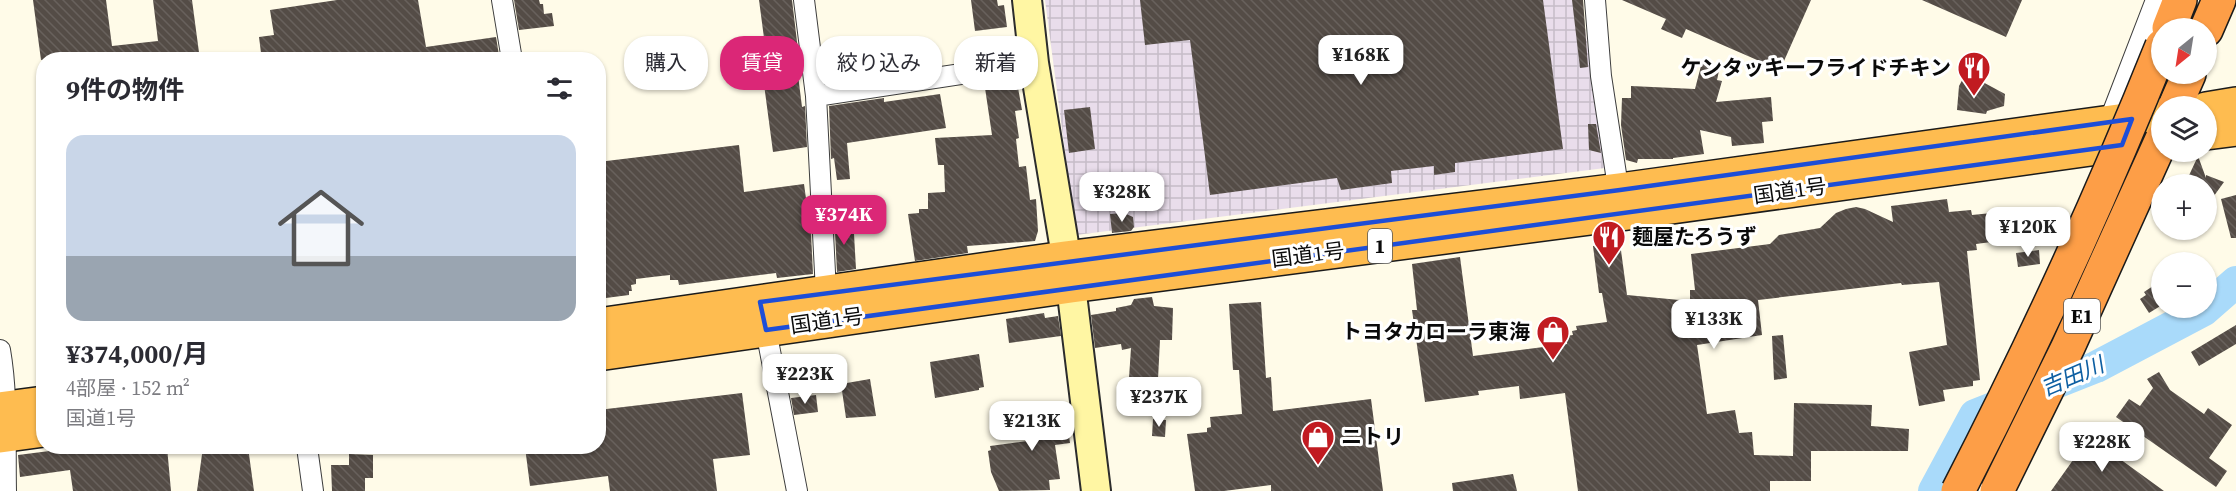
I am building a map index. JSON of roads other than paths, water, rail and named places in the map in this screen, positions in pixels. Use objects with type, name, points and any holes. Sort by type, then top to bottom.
[{"type":"highway","points":[[2173,18],[2180,0]]},
{"type":"highway","points":[[2211,18],[2219,0]]},
{"type":"highway","name":"E1","points":[[1958,491],[2036,334],[2113,167],[2151,73]]},
{"type":"highway","points":[[2217,107],[2236,104]]},
{"type":"highway","name":"国道1号","points":[[1620,202],[2151,116]]},
{"type":"highway","points":[[2217,132],[2236,129]]},
{"type":"highway","name":"国道1号","points":[[606,352],[763,316],[1068,272],[1620,202],[2151,140]]},
{"type":"highway","name":"E1","points":[[1997,491],[2068,347],[2152,162]]},
{"type":"highway","name":"国道1号","points":[[606,325],[763,316],[826,292],[1068,272]]},
{"type":"highway","points":[[3,422],[36,407]]},
{"type":"highway","points":[[3,422],[36,428]]},
{"type":"main road","points":[[1027,0],[1032,36]]},
{"type":"main road","points":[[1038,82],[1068,272],[1096,491]]},
{"type":"street","points":[[502,0],[511,52]]},
{"type":"street","points":[[804,0],[816,96],[826,292]]},
{"type":"street","points":[[1595,0],[1601,76],[1620,202]]},
{"type":"street","points":[[2109,122],[2156,0]]},
{"type":"street","points":[[816,96],[954,75]]},
{"type":"street","points":[[763,316],[797,491]]},
{"type":"street","points":[[0,350],[5,376],[3,422],[6,491]]},
{"type":"street","points":[[308,454],[313,491]]},
{"type":"waterway","name":"吉田川","points":[[1934,491],[1975,415],[2096,367],[2204,310],[2236,282]]},
{"type":"place","name":"ケンタッキーフライドチキン","points":[[1974,97]]},
{"type":"place","name":"麺屋たろうず","points":[[1609,266]]},
{"type":"place","name":"トヨタカローラ東海","points":[[1553,361]]},
{"type":"place","name":"ニトリ","points":[[1318,466]]}]
